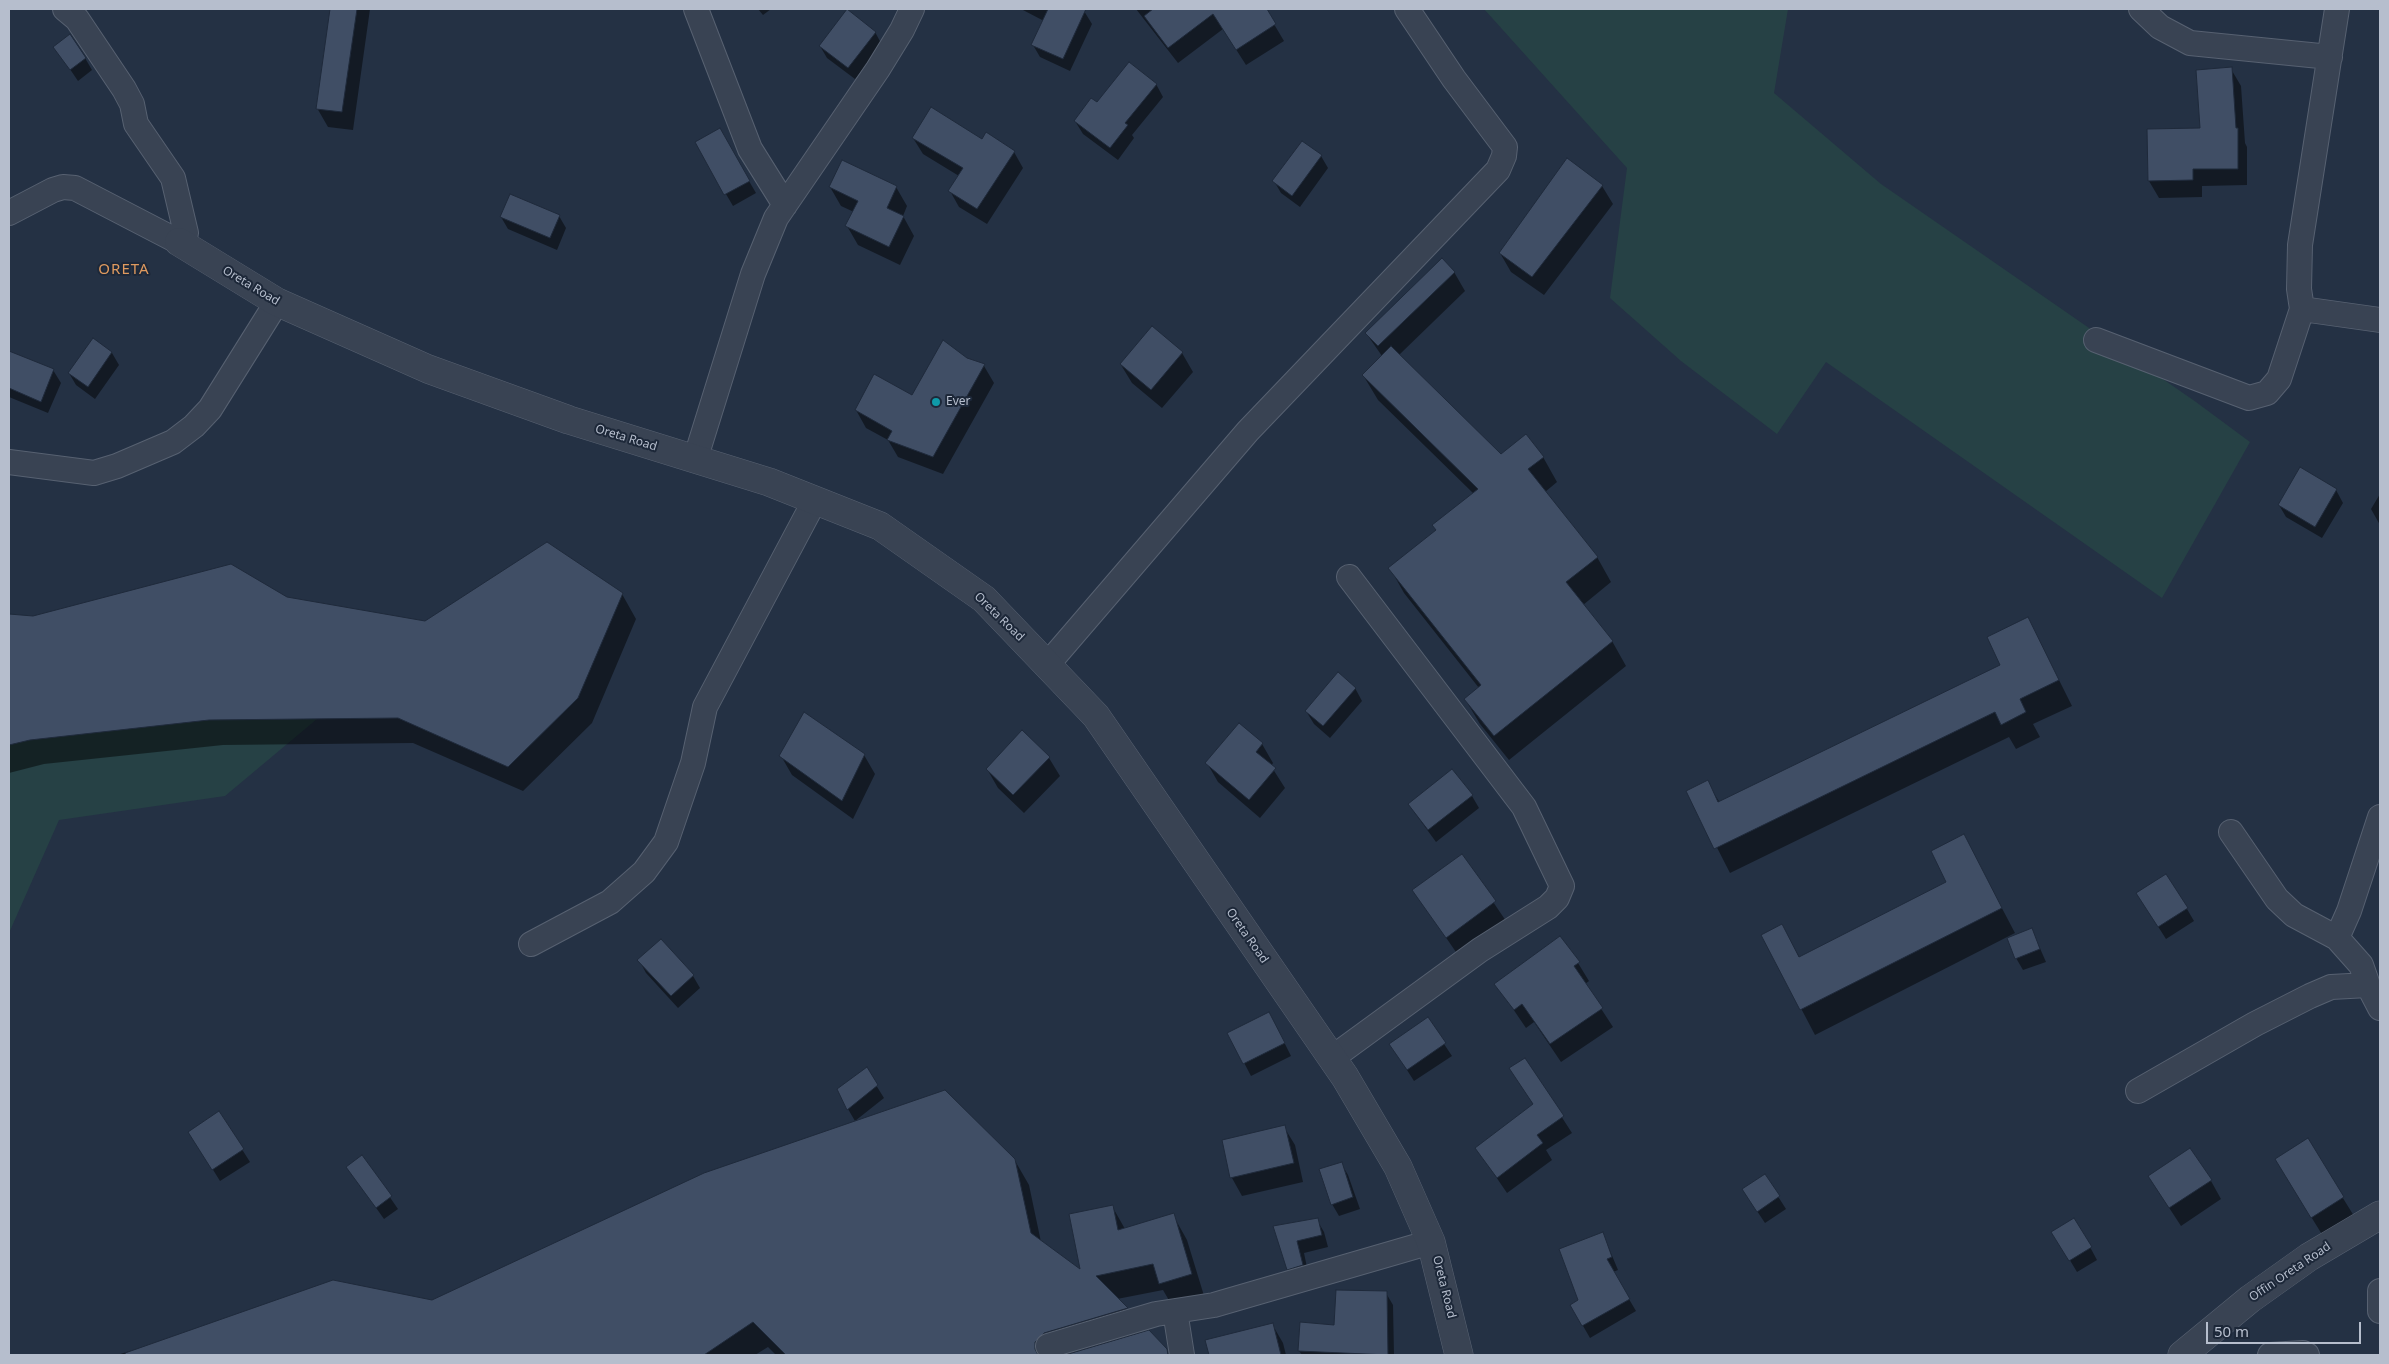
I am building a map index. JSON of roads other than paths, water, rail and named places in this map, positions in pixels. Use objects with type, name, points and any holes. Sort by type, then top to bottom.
[{"type":"street","points":[[9,213],[53,190],[63,187],[74,188],[178,242],[186,233],[173,178],[136,124],[132,104],[124,89],[77,19],[65,9]]},
{"type":"street","points":[[696,9],[750,149],[784,205]]},
{"type":"street","points":[[696,460],[753,274],[776,218],[878,69],[902,30],[912,9]]},
{"type":"street","points":[[1047,665],[1248,431],[1498,170],[1505,147],[1454,80],[1408,9]]},
{"type":"street","points":[[2141,9],[2160,27],[2190,43],[2330,58]]},
{"type":"street","points":[[2096,340],[2250,398],[2267,394],[2279,379],[2302,309],[2298,278],[2300,246],[2337,9]]},
{"type":"street","name":"Oreta Road","points":[[178,242],[277,302],[428,369],[569,420],[769,482],[880,526],[984,599],[1096,716],[1332,1058],[1398,1167],[1431,1242],[1459,1355]]},
{"type":"street","points":[[9,462],[94,473],[117,466],[173,442],[194,426],[210,409],[277,302]]},
{"type":"street","points":[[2302,309],[2380,320]]},
{"type":"street","points":[[531,944],[610,902],[644,872],[666,842],[693,763],[705,707],[815,500]]},
{"type":"street","points":[[1332,1058],[1480,950],[1548,907],[1557,898],[1562,886],[1524,807],[1349,577]]},
{"type":"street","points":[[2337,938],[2349,911],[2380,817]]},
{"type":"street","points":[[2232,832],[2277,899],[2294,915],[2337,938],[2362,965],[2368,985],[2380,1008]]},
{"type":"street","points":[[2138,1091],[2255,1024],[2310,996],[2331,988],[2368,985]]},
{"type":"street","name":"Offin Oreta Road","points":[[2182,1355],[2250,1299],[2309,1257],[2380,1215]]},
{"type":"street","points":[[1048,1346],[1156,1314],[1214,1305],[1431,1242]]},
{"type":"street","points":[[2380,1291],[2380,1311]]},
{"type":"street","points":[[1175,1311],[1182,1355]]},
{"type":"street","points":[[2270,1355],[2308,1355]]},
{"type":"place","name":"Ever","points":[[936,402]]},
{"type":"district","name":"ORETA","points":[[124,270]]}]
